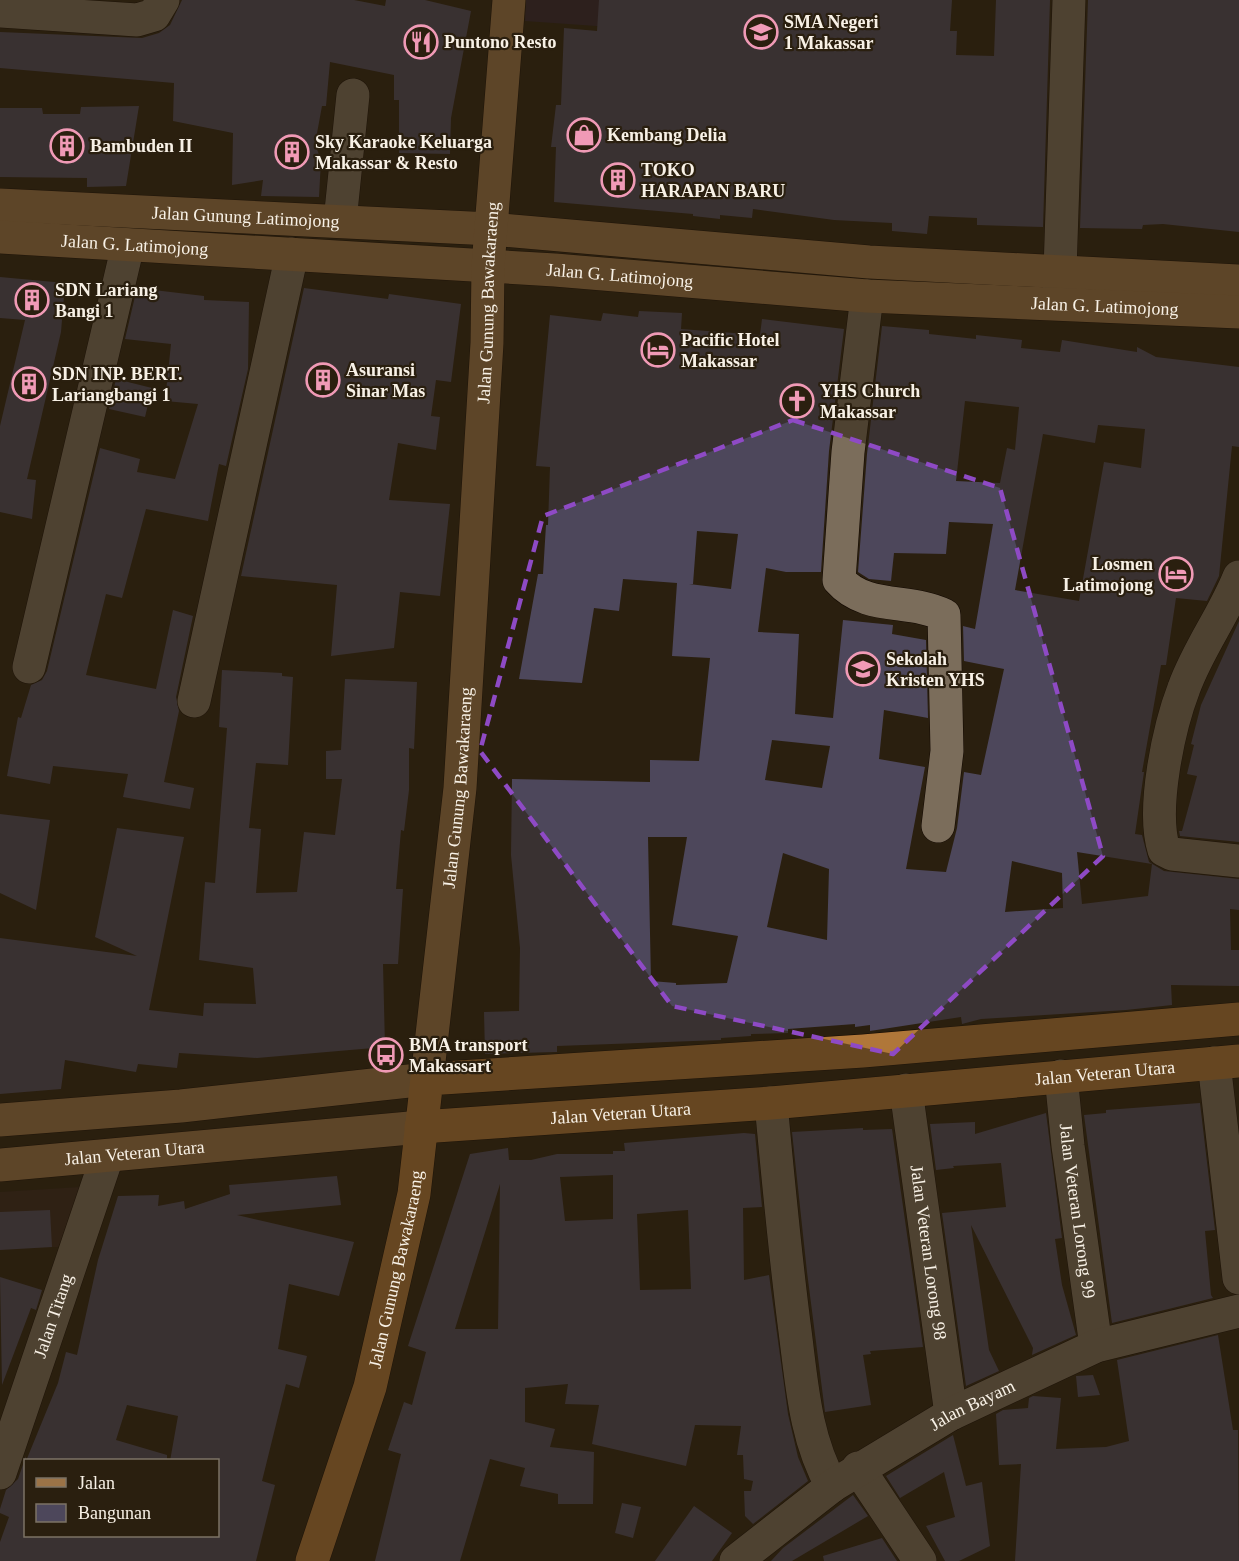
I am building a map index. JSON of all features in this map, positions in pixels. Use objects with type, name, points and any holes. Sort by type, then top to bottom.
[{"type":"highway","points":[[427,1079],[863,1051],[1239,1019]]},
{"type":"highway","points":[[863,1051],[868,1094]]},
{"type":"highway","name":"Jalan Veteran Utara","points":[[421,1127],[771,1103],[1227,1062]]},
{"type":"highway","name":"Jalan Gunung Bawakaraeng","points":[[312,1561],[370,1387],[414,1194],[427,1079]]},
{"type":"main road","name":"Jalan Gunung Bawakaraeng","points":[[427,1079],[460,788],[486,366],[488,266],[509,0]]},
{"type":"main road","name":"Jalan Gunung Latimojong","points":[[0,205],[491,229]]},
{"type":"main road","name":"Jalan G. Latimojong","points":[[491,229],[869,262],[1239,280]]},
{"type":"main road","name":"Jalan G. Latimojong","points":[[0,237],[488,266],[867,296],[1239,312]]},
{"type":"main road","points":[[0,1120],[181,1106],[427,1079]]},
{"type":"main road","name":"Jalan Veteran Utara","points":[[0,1165],[421,1127]]},
{"type":"street","points":[[0,11],[137,20],[154,15],[163,0]]},
{"type":"street","points":[[1059,305],[1068,0]]},
{"type":"street","points":[[340,221],[353,95]]},
{"type":"street","points":[[29,667],[128,245]]},
{"type":"street","points":[[194,701],[292,254]]},
{"type":"street","points":[[867,296],[848,452],[839,580],[856,595],[877,601],[928,609],[944,615],[947,751],[938,826]]},
{"type":"street","points":[[1239,577],[1184,687],[1175,719],[1160,803],[1159,834],[1164,849],[1172,854],[1239,861]]},
{"type":"street","points":[[1227,1062],[1239,1278]]},
{"type":"street","name":"Jalan Veteran Lorong 99","points":[[1061,1076],[1071,1168],[1096,1346]]},
{"type":"street","name":"Jalan Veteran Lorong 98","points":[[906,1090],[951,1414]]},
{"type":"street","points":[[771,1103],[785,1249],[808,1428],[821,1467],[845,1477],[920,1561]]},
{"type":"street","name":"Jalan Titang","points":[[0,1473],[107,1157]]},
{"type":"street","name":"Jalan Bayam","points":[[747,1551],[845,1477],[951,1414],[1096,1346],[1239,1311]]},
{"type":"highlighted area","points":[[793,420],[1000,488],[1103,856],[893,1054],[672,1006],[480,751],[543,516]]},
{"type":"shaded area","name":"SMA Negeri 1 Makassar","points":[[526,0],[841,0],[839,43],[525,21]]},
{"type":"shaded area","points":[[96,1186],[58,1247],[0,1248],[0,1192]]},
{"type":"building","points":[[182,0],[354,0],[385,6],[386,0],[425,0],[471,11],[451,118],[450,154],[399,153],[399,100],[394,100],[394,75],[330,62],[326,106],[322,106],[315,144],[321,160],[319,197],[261,196],[263,180],[232,185],[233,133],[173,121],[174,83],[0,68],[0,32],[142,38],[159,33],[170,25]]},
{"type":"building","points":[[599,0],[952,0],[950,31],[957,31],[956,55],[994,56],[996,0],[1050,0],[1043,227],[977,225],[977,218],[929,216],[927,234],[892,231],[892,223],[834,220],[753,209],[752,218],[720,215],[720,219],[693,216],[693,214],[554,202],[556,147],[551,147],[556,105],[561,105],[564,28],[597,31]]},
{"type":"building","points":[[1088,0],[1239,0],[1239,232],[1163,224],[1143,225],[1142,229],[1080,228]]},
{"type":"building","points":[[139,106],[126,186],[87,187],[87,178],[0,177],[0,108],[42,108],[43,114],[80,114],[81,107]]},
{"type":"building","points":[[0,277],[65,283],[61,332],[27,479],[36,480],[32,519],[0,512],[0,426],[25,320],[0,318]]},
{"type":"building","points":[[137,288],[204,296],[204,300],[249,302],[248,369],[226,466],[219,464],[208,521],[146,509],[122,598],[106,594],[86,675],[156,689],[173,610],[193,616],[176,697],[179,711],[164,782],[194,788],[190,809],[123,797],[128,774],[53,766],[50,784],[7,776],[18,717],[21,718],[31,685],[42,680],[47,671],[100,448],[140,459],[137,472],[175,479],[198,404],[165,401],[171,344],[125,339]]},
{"type":"building","points":[[304,288],[388,299],[389,294],[461,304],[451,382],[436,380],[431,416],[440,417],[436,450],[398,443],[389,500],[450,504],[440,596],[400,592],[394,648],[331,656],[337,585],[241,576]]},
{"type":"building","points":[[639,311],[682,313],[681,329],[760,335],[762,319],[844,329],[829,451],[821,572],[786,572],[766,568],[758,632],[799,634],[795,714],[833,718],[843,620],[893,625],[892,634],[926,640],[928,718],[884,710],[879,759],[925,767],[906,869],[946,872],[957,828],[964,772],[981,775],[1004,669],[964,661],[963,626],[975,629],[993,524],[949,522],[946,554],[894,553],[891,581],[869,579],[858,572],[867,454],[882,326],[929,330],[929,334],[976,339],[976,335],[1022,340],[1021,348],[1060,352],[1062,340],[1137,352],[1137,347],[1156,357],[1239,367],[1239,447],[1232,446],[1219,576],[1207,601],[1176,598],[1166,665],[1161,665],[1142,772],[1144,772],[1135,834],[1142,835],[1149,862],[1164,871],[1239,879],[1239,910],[1230,909],[1231,950],[1239,950],[1239,986],[1171,985],[1172,1005],[1126,1010],[981,1019],[962,1024],[961,1017],[870,1031],[870,1025],[855,1027],[855,1024],[788,1029],[788,1033],[751,1034],[751,1036],[721,1038],[721,1040],[557,1046],[557,1052],[485,1054],[484,1012],[519,1011],[520,948],[511,855],[512,779],[650,782],[650,760],[699,761],[710,658],[672,656],[677,583],[623,579],[619,611],[594,608],[582,683],[519,679],[538,574],[543,574],[546,525],[548,525],[550,467],[536,466],[550,315],[601,321],[603,313],[638,317]],"holes":[[[965,401],[1019,407],[1015,450],[1007,448],[1000,483],[956,481]],[[1098,425],[1145,429],[1141,468],[1104,462],[1079,601],[1015,590],[1043,434],[1095,443]],[[697,531],[738,534],[731,589],[689,584],[693,584]],[[772,740],[830,746],[822,788],[765,780]],[[648,837],[687,837],[672,925],[738,936],[727,983],[676,985],[676,983],[651,981]],[[1077,852],[1152,864],[1148,896],[1082,904]],[[783,853],[829,869],[827,940],[767,927]],[[1012,861],[1062,873],[1063,908],[1005,912]]]},
{"type":"building","points":[[116,379],[152,388],[145,417],[109,409]]},
{"type":"building","points":[[1239,621],[1239,842],[1180,836],[1179,831],[1182,831],[1197,776],[1187,774],[1194,745],[1191,744],[1201,705]]},
{"type":"building","points":[[222,670],[282,673],[282,676],[293,677],[288,765],[256,763],[249,828],[261,829],[256,893],[297,892],[304,832],[335,835],[342,779],[326,779],[326,751],[341,750],[345,679],[417,682],[414,749],[409,748],[409,790],[404,831],[401,830],[396,889],[403,889],[398,964],[383,964],[385,1047],[257,1058],[179,1053],[177,1068],[138,1064],[136,1072],[65,1060],[61,1089],[0,1094],[0,938],[137,956],[95,937],[117,828],[184,837],[149,1010],[203,1016],[204,1003],[256,1004],[253,968],[199,960],[205,882],[215,883],[227,728],[219,727]]},
{"type":"building","points":[[0,814],[50,820],[36,910],[0,893]]},
{"type":"building","points":[[1200,1103],[1215,1230],[1205,1231],[1213,1298],[1112,1323],[1084,1115],[1106,1113],[1106,1110]]},
{"type":"building","points":[[1046,1113],[1062,1238],[1055,1239],[1062,1285],[1076,1335],[1032,1355],[1033,1348],[971,1225],[989,1350],[999,1371],[966,1386],[942,1213],[1006,1207],[1001,1163],[953,1166],[954,1168],[936,1170],[930,1124],[975,1122],[975,1134]]},
{"type":"building","points":[[863,1128],[863,1130],[892,1129],[923,1347],[870,1351],[871,1354],[863,1355],[871,1405],[825,1412],[792,1132]]},
{"type":"building","points":[[755,1134],[762,1207],[743,1208],[744,1280],[769,1275],[788,1414],[798,1457],[808,1481],[753,1524],[745,1516],[744,1491],[751,1491],[753,1481],[744,1479],[743,1455],[737,1455],[741,1426],[695,1425],[686,1466],[592,1444],[599,1405],[565,1404],[568,1384],[525,1388],[525,1422],[555,1429],[550,1447],[594,1452],[593,1504],[558,1504],[558,1494],[520,1486],[525,1468],[490,1459],[460,1561],[375,1561],[401,1454],[388,1450],[404,1402],[412,1405],[426,1352],[408,1346],[470,1154],[508,1148],[509,1160],[531,1160],[557,1154],[613,1154],[613,1151],[625,1151],[624,1143]],"holes":[[[613,1175],[613,1219],[565,1221],[560,1177]],[[500,1184],[498,1329],[455,1329]],[[688,1210],[691,1289],[640,1290],[637,1214]]]},
{"type":"building","points":[[337,1176],[341,1205],[237,1215],[354,1242],[339,1296],[289,1284],[278,1349],[307,1356],[299,1388],[286,1384],[262,1481],[275,1485],[256,1561],[0,1561],[0,1542],[9,1517],[0,1513],[0,1509],[6,1490],[18,1479],[24,1462],[24,1537],[219,1537],[219,1459],[170,1459],[178,1416],[127,1405],[116,1440],[167,1455],[167,1459],[27,1459],[58,1383],[66,1352],[77,1355],[98,1260],[118,1196],[159,1195],[158,1206],[184,1201],[185,1209],[230,1194],[229,1185]]},
{"type":"building","points":[[50,1210],[52,1247],[0,1250],[0,1212]]},
{"type":"building","points":[[0,1277],[42,1290],[36,1310],[31,1308],[2,1385]]},
{"type":"building","points":[[1218,1335],[1233,1430],[1238,1430],[1239,1561],[1015,1561],[1021,1464],[999,1465],[996,1414],[1003,1410],[1028,1408],[1029,1398],[1033,1396],[1061,1398],[1056,1449],[1106,1447],[1129,1441],[1117,1360]]},
{"type":"building","points":[[1093,1375],[1100,1395],[1078,1397],[1076,1376]]},
{"type":"building","points":[[953,1435],[966,1486],[982,1482],[990,1546],[959,1561],[945,1561],[926,1526],[955,1517],[944,1472],[900,1498],[886,1476]]},
{"type":"building","points":[[853,1495],[868,1516],[792,1561],[771,1561],[783,1548]]},
{"type":"building","points":[[622,1503],[641,1507],[633,1538],[615,1533]]},
{"type":"building","points":[[694,1506],[732,1533],[712,1561],[655,1561]]},
{"type":"building","points":[[882,1538],[897,1561],[824,1561],[823,1556]]},
{"type":"place","name":"SMA Negeri 1 Makassar","points":[[761,32]]},
{"type":"place","name":"Puntono Resto","points":[[421,42]]},
{"type":"place","name":"Kembang Delia","points":[[584,135]]},
{"type":"place","name":"Bambuden II","points":[[67,146]]},
{"type":"place","name":"Sky Karaoke Keluarga Makassar & Resto","points":[[292,152]]},
{"type":"place","name":"TOKO HARAPAN BARU","points":[[618,180]]},
{"type":"place","name":"SDN Lariang Bangi 1","points":[[32,300]]},
{"type":"place","name":"Pacific Hotel Makassar","points":[[658,350]]},
{"type":"place","name":"Asuransi Sinar Mas","points":[[323,380]]},
{"type":"place","name":"SDN INP. BERT. Lariangbangi 1","points":[[29,384]]},
{"type":"place","name":"YHS Church Makassar","points":[[797,401]]},
{"type":"place","name":"Losmen Latimojong","points":[[1176,574]]},
{"type":"place","name":"Sekolah Kristen YHS","points":[[863,669]]},
{"type":"place","name":"BMA transport Makassart","points":[[386,1055]]}]
